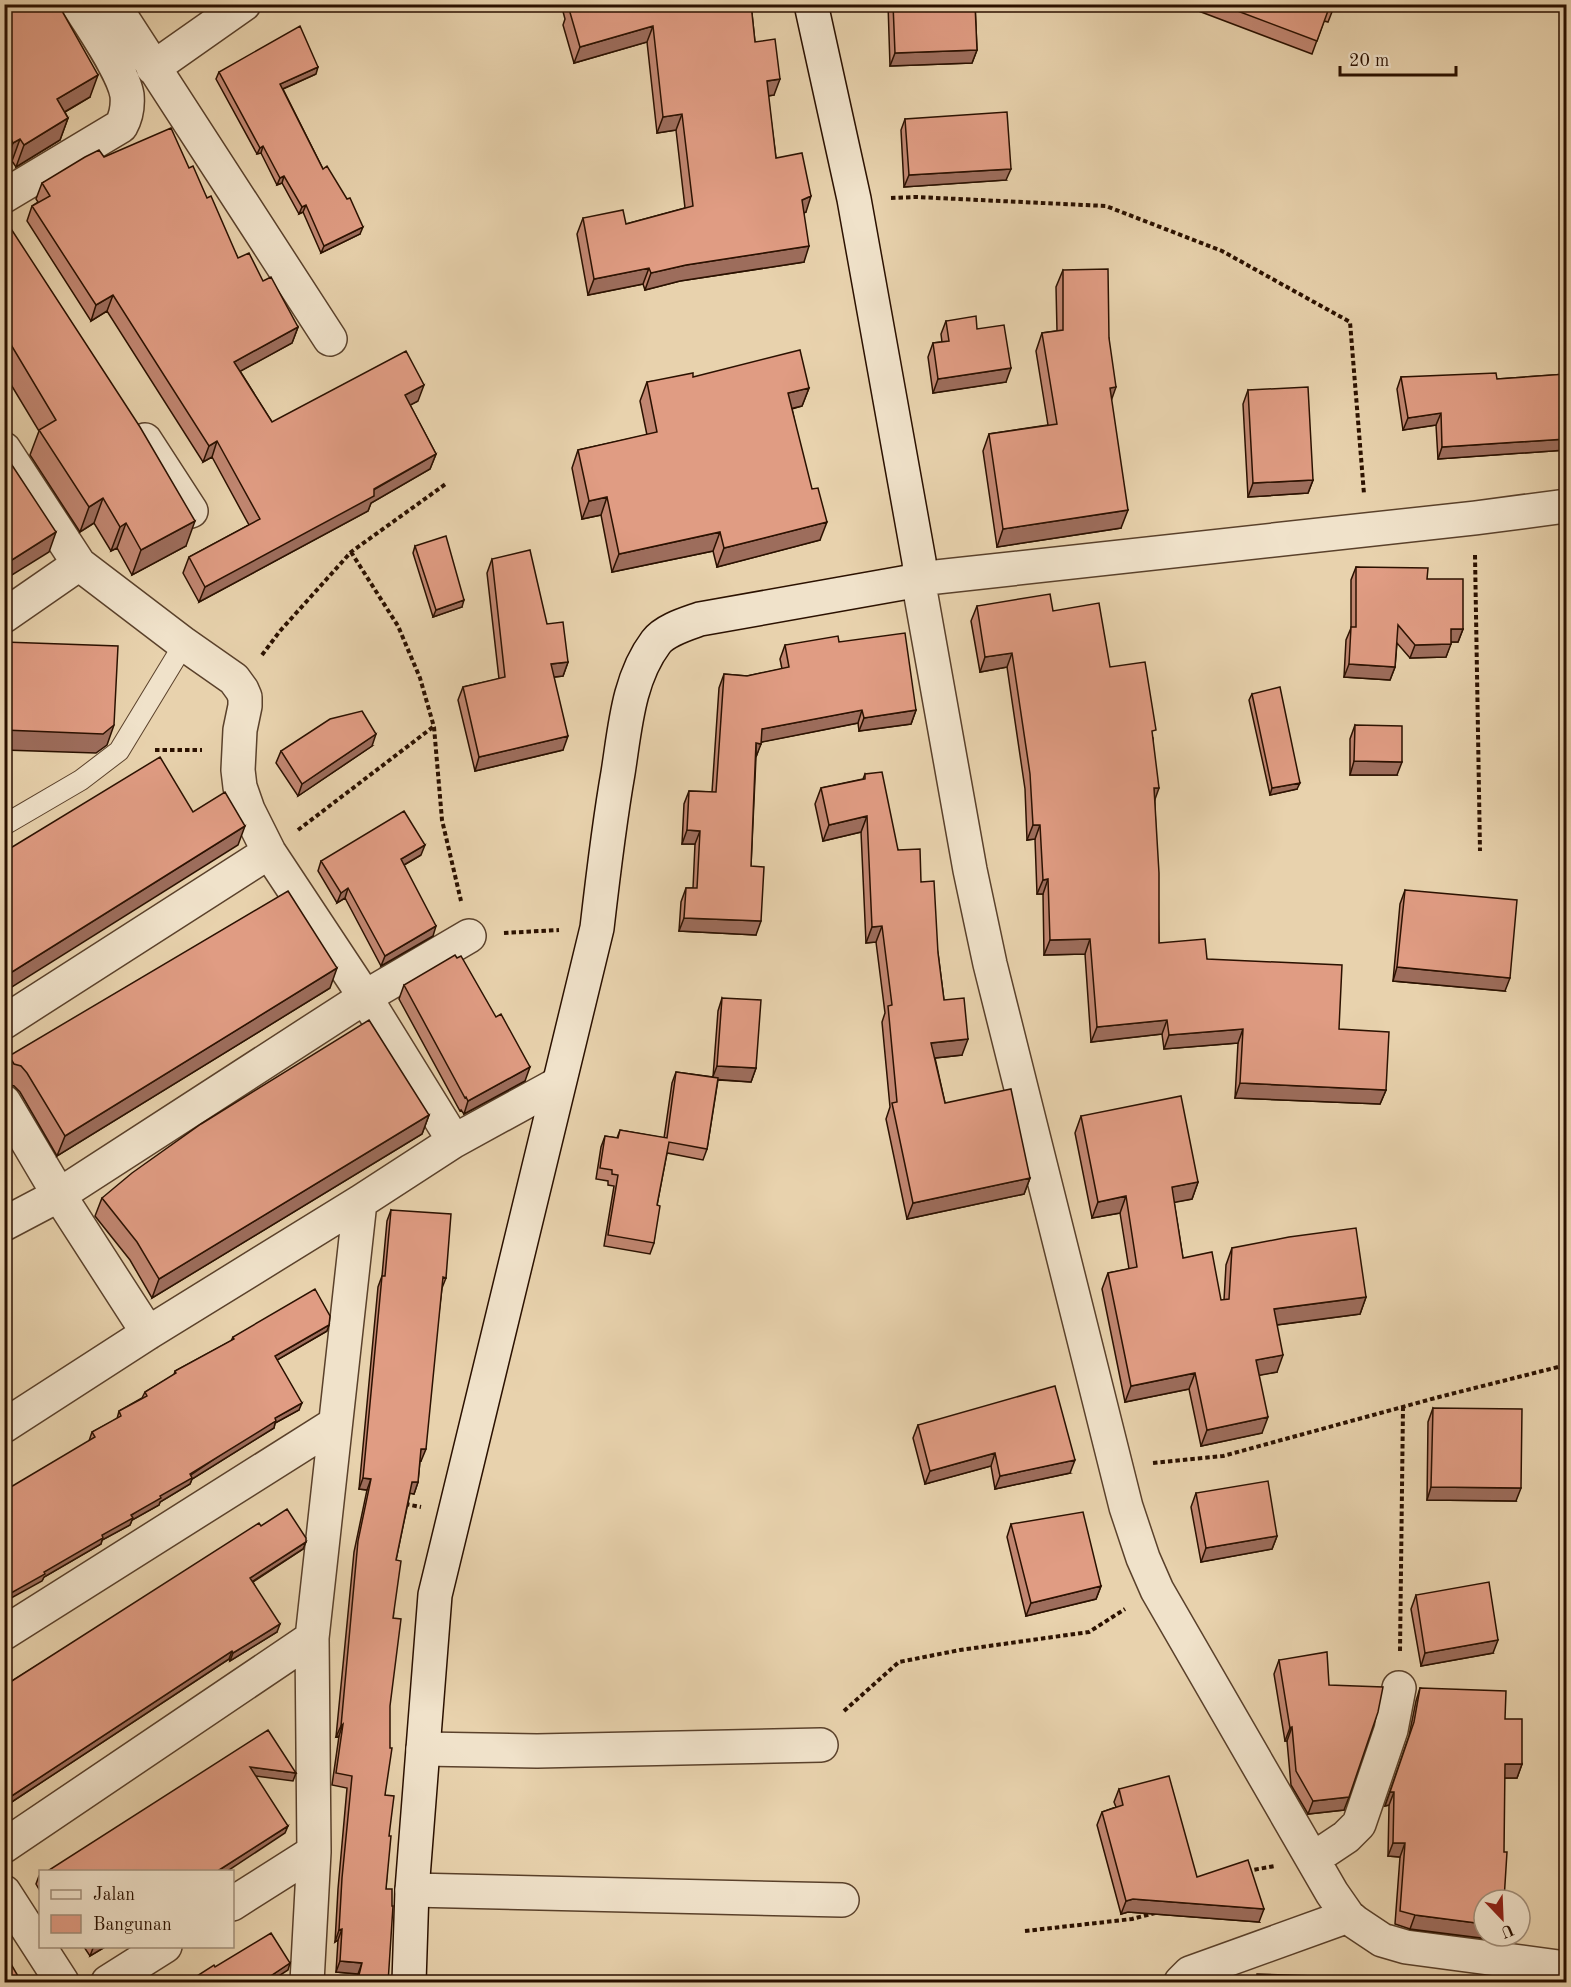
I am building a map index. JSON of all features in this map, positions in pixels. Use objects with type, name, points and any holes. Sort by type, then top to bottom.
[{"type":"street","points":[[4,196],[121,126],[125,119],[127,94],[122,80],[78,4]]},
{"type":"street","points":[[113,4],[330,339]]},
{"type":"street","points":[[153,68],[244,4]]},
{"type":"street","points":[[811,4],[854,199],[919,561],[918,579],[970,870],[990,964],[1126,1507],[1140,1548],[1157,1590],[1332,1893],[1348,1916],[1382,1940],[1493,1970],[1566,1968]]},
{"type":"street","points":[[127,411],[191,511]]},
{"type":"street","points":[[4,449],[79,564],[184,644],[234,678],[242,690],[245,697],[238,770],[240,787],[248,810],[269,852],[365,997],[454,1141]]},
{"type":"street","points":[[409,1983],[412,1890],[435,1594],[597,928],[611,814],[628,710],[640,670],[657,640],[672,631],[700,620],[918,579],[1566,506]]},
{"type":"street","points":[[4,616],[79,564]]},
{"type":"street","points":[[4,1022],[269,852]]},
{"type":"street","points":[[4,1224],[59,1195],[365,997],[469,936]]},
{"type":"street","points":[[4,1426],[454,1141],[558,1084]]},
{"type":"street","points":[[4,1102],[59,1195],[148,1333]]},
{"type":"street","points":[[307,1983],[314,1852],[312,1638],[360,1202]]},
{"type":"street","points":[[4,1633],[334,1424]]},
{"type":"street","points":[[4,1846],[312,1638]]},
{"type":"street","points":[[1313,1859],[1346,1837],[1359,1824],[1391,1730],[1400,1688]]},
{"type":"street","points":[[423,1749],[537,1752],[822,1745]]},
{"type":"street","points":[[234,1903],[314,1852]]},
{"type":"street","points":[[412,1890],[842,1900]]},
{"type":"street","points":[[4,1892],[39,1947]]},
{"type":"street","points":[[1181,1983],[1190,1973],[1348,1916]]},
{"type":"street","points":[[40,1948],[62,1983]]},
{"type":"street","points":[[108,1983],[163,1948]]},
{"type":"lane","points":[[4,825],[81,780],[119,751],[184,644]]},
{"type":"path","points":[[854,199],[916,197],[1106,206],[1222,251],[1350,322],[1367,529]]},
{"type":"path","points":[[280,631],[351,552],[447,483]]},
{"type":"path","points":[[1475,518],[1480,851]]},
{"type":"path","points":[[351,552],[398,626],[420,678],[434,727],[442,820],[469,936],[597,928]]},
{"type":"path","points":[[269,852],[434,727]]},
{"type":"path","points":[[119,751],[239,749]]},
{"type":"path","points":[[1116,1467],[1223,1456],[1566,1365]]},
{"type":"path","points":[[1400,1688],[1403,1407]]},
{"type":"path","points":[[397,1502],[454,1512]]},
{"type":"path","points":[[844,1711],[899,1662],[960,1650],[1089,1632],[1157,1590]]},
{"type":"path","points":[[1243,1872],[1313,1859]]},
{"type":"path","points":[[1025,1931],[1132,1919],[1160,1912]]},
{"type":"building","points":[[4,4],[58,4],[98,75],[57,99],[68,118],[24,145],[20,139],[13,143],[11,139],[4,143]]},
{"type":"building","points":[[572,4],[751,4],[755,42],[775,39],[780,79],[767,81],[776,158],[802,153],[811,196],[802,200],[809,246],[686,265],[651,273],[649,268],[594,279],[583,218],[623,210],[626,224],[693,206],[682,114],[663,117],[653,26],[580,47],[569,9],[573,8]]},
{"type":"building","points":[[893,4],[975,4],[977,50],[895,53]]},
{"type":"building","points":[[1219,4],[1335,4],[1333,10],[1329,8],[1317,41]]},
{"type":"building","points":[[300,26],[318,67],[280,84],[323,169],[327,166],[347,199],[350,198],[363,227],[324,246],[306,205],[302,207],[284,176],[280,178],[263,146],[260,148],[219,72]]},
{"type":"building","points":[[1007,112],[1011,169],[909,175],[905,119]]},
{"type":"building","points":[[171,128],[189,168],[193,166],[207,198],[211,196],[238,258],[249,253],[263,281],[271,277],[298,327],[234,362],[272,422],[406,351],[424,385],[405,395],[436,454],[374,489],[374,496],[205,587],[189,557],[260,519],[217,441],[209,446],[113,295],[96,305],[32,206],[50,196],[42,183],[85,157],[99,150],[104,157]]},
{"type":"building","points":[[4,218],[140,427],[195,521],[141,550],[126,523],[120,527],[103,498],[89,507],[39,430],[56,420],[4,333]]},
{"type":"building","points":[[1108,269],[1109,338],[1116,387],[1110,388],[1128,510],[1003,529],[989,434],[1057,424],[1042,333],[1063,330],[1063,270]]},
{"type":"building","points":[[976,316],[977,329],[1004,325],[1011,368],[938,379],[933,343],[949,341],[946,321]]},
{"type":"building","points":[[800,350],[809,388],[788,393],[812,489],[818,488],[827,522],[724,548],[720,532],[619,554],[607,497],[589,501],[578,450],[657,432],[647,382],[693,373],[693,377]]},
{"type":"building","points":[[1496,373],[1497,379],[1566,374],[1566,439],[1442,447],[1441,413],[1408,418],[1401,377]]},
{"type":"building","points":[[1308,387],[1313,480],[1253,483],[1248,390]]},
{"type":"building","points":[[4,453],[56,532],[4,565]]},
{"type":"building","points":[[446,536],[464,600],[436,610],[415,546]]},
{"type":"building","points":[[530,550],[547,624],[563,622],[568,662],[551,664],[568,736],[479,757],[463,687],[505,677],[492,559]]},
{"type":"building","points":[[1356,567],[1428,568],[1427,579],[1463,579],[1463,629],[1451,629],[1451,644],[1415,645],[1398,625],[1395,667],[1349,664],[1351,627],[1356,627]]},
{"type":"building","points":[[1050,594],[1053,611],[1099,603],[1110,667],[1145,662],[1156,730],[1152,731],[1159,788],[1154,788],[1159,873],[1159,943],[1205,939],[1207,959],[1342,965],[1339,1029],[1389,1032],[1386,1090],[1240,1083],[1243,1029],[1169,1035],[1167,1020],[1097,1027],[1090,939],[1050,940],[1048,879],[1043,880],[1040,825],[1033,825],[1030,774],[1012,653],[985,657],[977,606]]},
{"type":"building","points":[[905,633],[916,710],[864,718],[862,710],[762,729],[761,744],[756,743],[751,866],[764,867],[761,921],[684,918],[686,888],[697,888],[700,831],[687,830],[689,791],[716,792],[724,674],[747,676],[789,667],[785,645],[838,636],[839,642]]},
{"type":"building","points":[[4,642],[118,646],[114,725],[103,734],[4,730]]},
{"type":"building","points":[[1280,687],[1300,783],[1272,788],[1252,694]]},
{"type":"building","points":[[362,711],[376,734],[302,784],[281,751],[330,719]]},
{"type":"building","points":[[1355,725],[1402,726],[1402,762],[1354,761]]},
{"type":"building","points":[[160,757],[193,812],[225,792],[245,826],[4,977],[4,852]]},
{"type":"building","points":[[882,772],[898,850],[920,849],[921,882],[934,881],[938,953],[944,1000],[964,998],[968,1039],[931,1043],[945,1103],[1011,1089],[1030,1178],[913,1203],[892,1103],[897,1102],[888,1006],[892,1005],[882,926],[872,927],[867,816],[829,825],[821,788],[865,779],[865,774]]},
{"type":"building","points":[[404,811],[425,845],[401,859],[436,926],[385,956],[348,888],[341,893],[321,861]]},
{"type":"building","points":[[1405,890],[1517,900],[1510,978],[1397,967]]},
{"type":"building","points":[[288,891],[337,968],[65,1136],[27,1073],[21,1066],[14,1064],[9,1056]]},
{"type":"building","points":[[455,955],[457,958],[461,956],[496,1017],[501,1014],[530,1067],[468,1101],[404,985]]},
{"type":"building","points":[[722,998],[761,1000],[756,1068],[717,1066]]},
{"type":"building","points":[[369,1020],[429,1115],[159,1279],[137,1242],[102,1198],[132,1173],[201,1124]]},
{"type":"building","points":[[676,1072],[718,1078],[707,1149],[669,1142],[657,1205],[660,1206],[654,1243],[608,1235],[618,1175],[612,1174],[612,1170],[600,1168],[605,1136],[618,1138],[620,1130],[667,1138]]},
{"type":"building","points":[[1181,1096],[1198,1182],[1172,1187],[1183,1258],[1212,1252],[1221,1300],[1229,1299],[1232,1248],[1356,1228],[1366,1297],[1274,1309],[1283,1355],[1256,1360],[1268,1417],[1207,1430],[1195,1373],[1131,1386],[1108,1273],[1137,1267],[1126,1196],[1098,1202],[1081,1116]]},
{"type":"building","points":[[391,1210],[451,1214],[426,1449],[421,1449],[418,1482],[412,1482],[396,1560],[401,1561],[393,1618],[401,1619],[390,1706],[390,1748],[392,1748],[385,1795],[394,1796],[386,1889],[392,1889],[393,1906],[388,1983],[357,1983],[362,1963],[340,1961],[342,1929],[339,1930],[352,1776],[336,1773],[343,1724],[341,1726],[358,1541],[371,1479],[363,1478],[382,1276],[385,1276]]},
{"type":"building","points":[[315,1289],[330,1316],[329,1325],[275,1356],[302,1403],[190,1474],[192,1478],[131,1515],[133,1518],[102,1535],[103,1538],[4,1597],[4,1491],[95,1437],[92,1432],[121,1416],[119,1411],[147,1396],[145,1392],[176,1373],[175,1371],[234,1339],[233,1337]]},
{"type":"building","points":[[1055,1386],[1075,1460],[1000,1476],[995,1453],[930,1471],[918,1425]]},
{"type":"building","points":[[1433,1408],[1522,1409],[1521,1488],[1431,1487]]},
{"type":"building","points":[[1268,1481],[1277,1536],[1206,1548],[1196,1493]]},
{"type":"building","points":[[287,1509],[306,1538],[306,1542],[250,1578],[280,1624],[233,1653],[232,1651],[4,1801],[4,1686],[259,1523],[261,1526]]},
{"type":"building","points":[[1083,1512],[1101,1586],[1031,1603],[1011,1524]]},
{"type":"building","points":[[1489,1582],[1498,1640],[1425,1653],[1416,1595]]},
{"type":"building","points":[[1327,1652],[1329,1685],[1383,1687],[1378,1712],[1349,1797],[1313,1801],[1296,1771],[1292,1727],[1290,1728],[1279,1660]]},
{"type":"building","points":[[1420,1688],[1506,1691],[1505,1719],[1522,1719],[1522,1764],[1505,1764],[1504,1852],[1507,1852],[1505,1888],[1472,1888],[1472,1922],[1400,1911],[1405,1843],[1393,1843],[1394,1792],[1390,1792],[1414,1722]]},
{"type":"building","points":[[268,1730],[296,1773],[250,1767],[288,1826],[219,1870],[49,1870]]},
{"type":"building","points":[[1169,1776],[1197,1877],[1248,1860],[1264,1909],[1133,1899],[1126,1901],[1102,1812],[1123,1805],[1119,1789]]},
{"type":"building","points":[[271,1933],[290,1963],[260,1983],[186,1983],[214,1965],[215,1967]]},
{"type":"building","points":[[4,1952],[22,1983],[4,1983]]},
{"type":"building","points":[[1257,1974],[1315,1976],[1315,1983],[1256,1983]]},
{"type":"building","points":[[1142,1976],[1143,1983],[1094,1983]]},
{"type":"building","points":[[1383,1976],[1426,1983],[1382,1983]]}]
